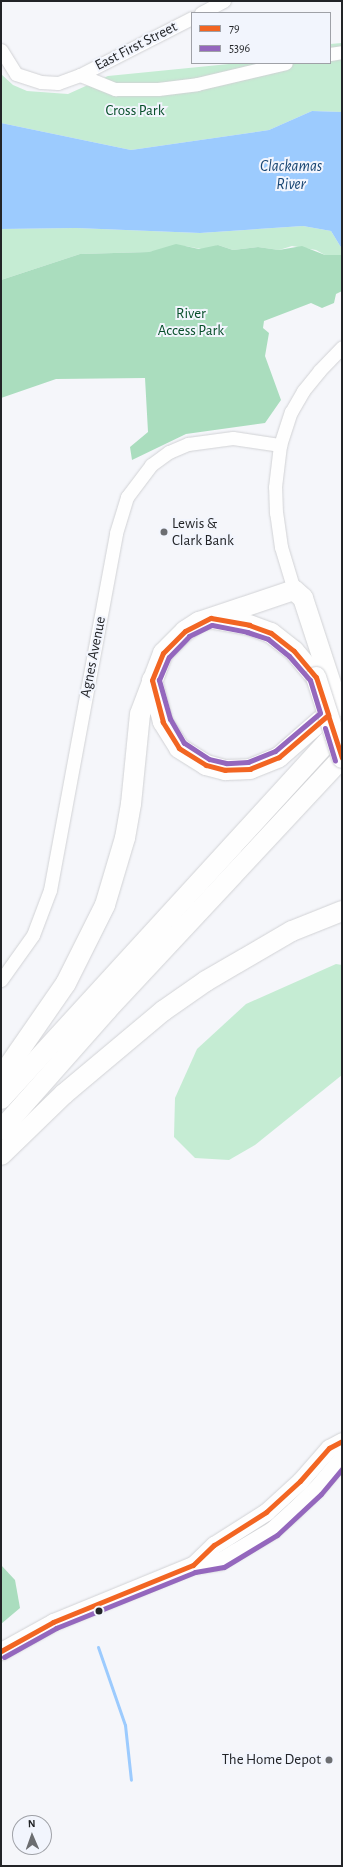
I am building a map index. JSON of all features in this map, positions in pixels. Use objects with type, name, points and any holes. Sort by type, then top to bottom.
[{"type":"highway","points":[[1,1077],[66,983],[105,905],[125,838],[131,804],[140,714],[160,659],[174,639],[199,622],[294,590],[292,600],[321,672],[342,716]]},
{"type":"highway","points":[[1,1130],[107,1010],[342,758],[321,672],[271,633],[249,625],[211,618]]},
{"type":"highway","points":[[152,680],[163,722],[179,748],[206,765],[225,770],[250,769],[279,757],[342,702]]},
{"type":"highway","points":[[1,1099],[342,726]]},
{"type":"highway","points":[[1,1156],[64,1094],[163,1011],[206,981],[292,931],[342,911]]},
{"type":"main road","points":[[193,1565],[214,1545],[266,1512],[300,1481],[329,1448],[342,1441]]},
{"type":"main road","points":[[1,1651],[53,1622],[193,1565],[220,1561],[272,1530],[316,1489],[342,1458]]},
{"type":"street","points":[[203,12],[220,5]]},
{"type":"street","name":"East First Street","points":[[1,50],[16,74],[26,79],[50,84],[80,75],[191,19]]},
{"type":"street","points":[[331,54],[342,52]]},
{"type":"street","points":[[80,75],[108,87],[142,90],[183,87],[249,67],[277,64]]},
{"type":"street","points":[[294,590],[278,532],[275,487],[280,445],[291,412],[303,391],[319,371],[342,348]]},
{"type":"street","name":"Agnes Avenue","points":[[1,980],[33,935],[50,890],[116,533],[127,497],[151,465],[169,452],[188,444],[234,438],[280,445]]},
{"type":"green space","name":"Cross Park","points":[[342,43],[342,112],[312,111],[269,130],[131,150],[1,123],[1,74],[13,85],[27,91],[68,94],[108,76],[229,64],[331,64],[331,44]]},
{"type":"green space","points":[[303,226],[331,231],[342,249],[342,255],[325,255],[316,250],[292,246],[279,250],[258,247],[233,250],[218,245],[207,250],[185,246],[149,252],[80,254],[1,280],[1,229],[76,228],[200,233]]},
{"type":"green space","name":"River Access Park","points":[[176,244],[199,249],[218,245],[233,250],[258,247],[279,250],[302,246],[325,255],[342,255],[342,291],[336,294],[334,303],[322,308],[311,303],[264,321],[263,328],[269,333],[265,356],[281,400],[265,423],[186,434],[132,460],[130,447],[148,432],[145,378],[56,379],[1,398],[1,280],[80,254],[149,252]]},
{"type":"green space","points":[[336,964],[342,965],[342,1075],[255,1145],[229,1160],[195,1158],[174,1137],[175,1098],[197,1049],[246,1004]]},
{"type":"green space","points":[[1,1565],[15,1580],[20,1608],[1,1624]]},
{"type":"water","name":"Clackamas River","points":[[312,111],[342,112],[342,249],[331,231],[303,226],[200,233],[76,228],[1,229],[1,123],[131,150],[269,130]]},
{"type":"waterway","points":[[98,1647],[125,1725],[131,1780]]},
{"type":"transit line","name":"79","points":[[211,618],[249,625],[271,633],[294,651],[316,677],[328,715],[279,757],[250,769],[225,770],[206,765],[179,748],[163,722],[152,680],[163,653],[185,631],[211,618]]},
{"type":"transit line","name":"5396","points":[[212,625],[247,632],[268,639],[289,656],[310,680],[320,713],[275,751],[248,762],[226,763],[209,759],[184,743],[170,719],[159,680],[169,657],[189,636],[212,625]]},
{"type":"transit line","name":"79","points":[[328,715],[342,758]]},
{"type":"transit line","name":"5396","points":[[325,728],[335,760]]},
{"type":"transit line","name":"79","points":[[1,1651],[53,1622],[193,1565],[214,1545],[266,1512],[300,1481],[329,1448],[342,1441]]},
{"type":"transit line","name":"5396","points":[[4,1657],[56,1628],[195,1572],[224,1567],[277,1535],[321,1494],[342,1469]]},
{"type":"place","name":"Lewis & Clark Bank","points":[[164,532]]},
{"type":"place","name":"The Home Depot","points":[[329,1760]]}]
